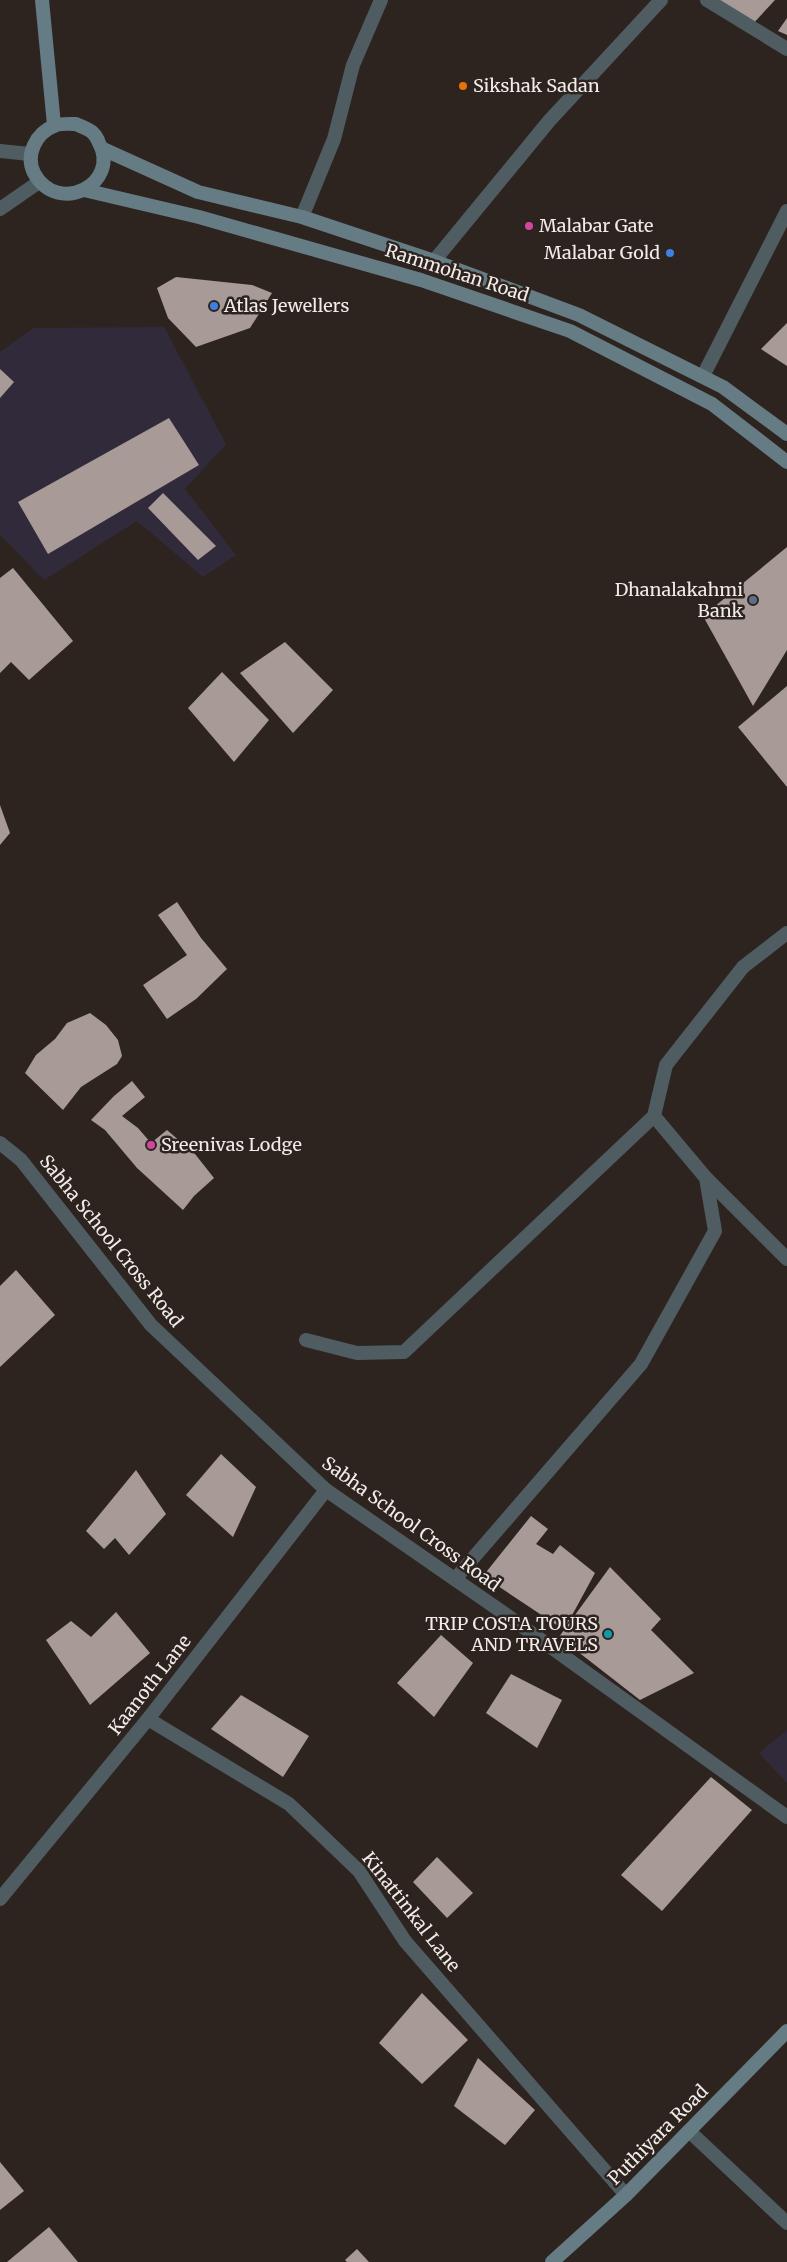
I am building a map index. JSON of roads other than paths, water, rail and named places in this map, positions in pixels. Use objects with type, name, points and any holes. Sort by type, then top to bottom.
[{"type":"main road","points":[[42,0],[54,125]]},
{"type":"main road","points":[[76,124],[94,134],[103,149],[104,161],[100,173],[94,182],[84,190],[69,195],[52,192],[39,182],[32,169],[30,154],[40,135],[54,125],[76,124]]},
{"type":"main road","name":"Rammohan Road","points":[[103,149],[198,192],[302,217],[434,262],[579,315],[723,387],[787,434]]},
{"type":"main road","name":"Rammohan Road","points":[[84,190],[199,217],[421,280],[570,330],[712,404],[787,462]]},
{"type":"main road","name":"Puthiyara Road","points":[[552,2262],[626,2195],[787,2031]]},
{"type":"street","points":[[302,217],[334,139],[353,65],[381,0]]},
{"type":"street","points":[[434,262],[549,121],[661,0]]},
{"type":"street","points":[[707,0],[787,49]]},
{"type":"street","points":[[0,150],[30,154]]},
{"type":"street","points":[[0,209],[39,182]]},
{"type":"street","points":[[702,376],[787,211]]},
{"type":"street","points":[[306,1340],[358,1353],[404,1352],[654,1116],[666,1065],[743,967],[787,933]]},
{"type":"street","points":[[654,1116],[706,1178],[787,1259]]},
{"type":"street","name":"Sabha School Cross Road","points":[[0,1143],[21,1160],[151,1325],[326,1490],[455,1579],[787,1817]]},
{"type":"street","points":[[455,1579],[641,1364],[714,1232],[706,1178]]},
{"type":"street","name":"Kaanoth Lane","points":[[0,1899],[148,1719],[326,1490]]},
{"type":"street","name":"Kinattinkal Lane","points":[[148,1719],[289,1804],[359,1871],[405,1941],[626,2195]]},
{"type":"street","points":[[689,2131],[787,2223]]},
{"type":"place","name":"Sikshak Sadan","points":[[463,86]]},
{"type":"place","name":"Malabar Gate","points":[[529,226]]},
{"type":"place","name":"Malabar Gold","points":[[670,253]]},
{"type":"place","name":"Atlas Jewellers","points":[[214,306]]},
{"type":"place","name":"Dhanalakahmi Bank","points":[[753,600]]},
{"type":"place","name":"Sreenivas Lodge","points":[[151,1145]]},
{"type":"place","name":"TRIP COSTA TOURS AND TRAVELS","points":[[608,1634]]}]
